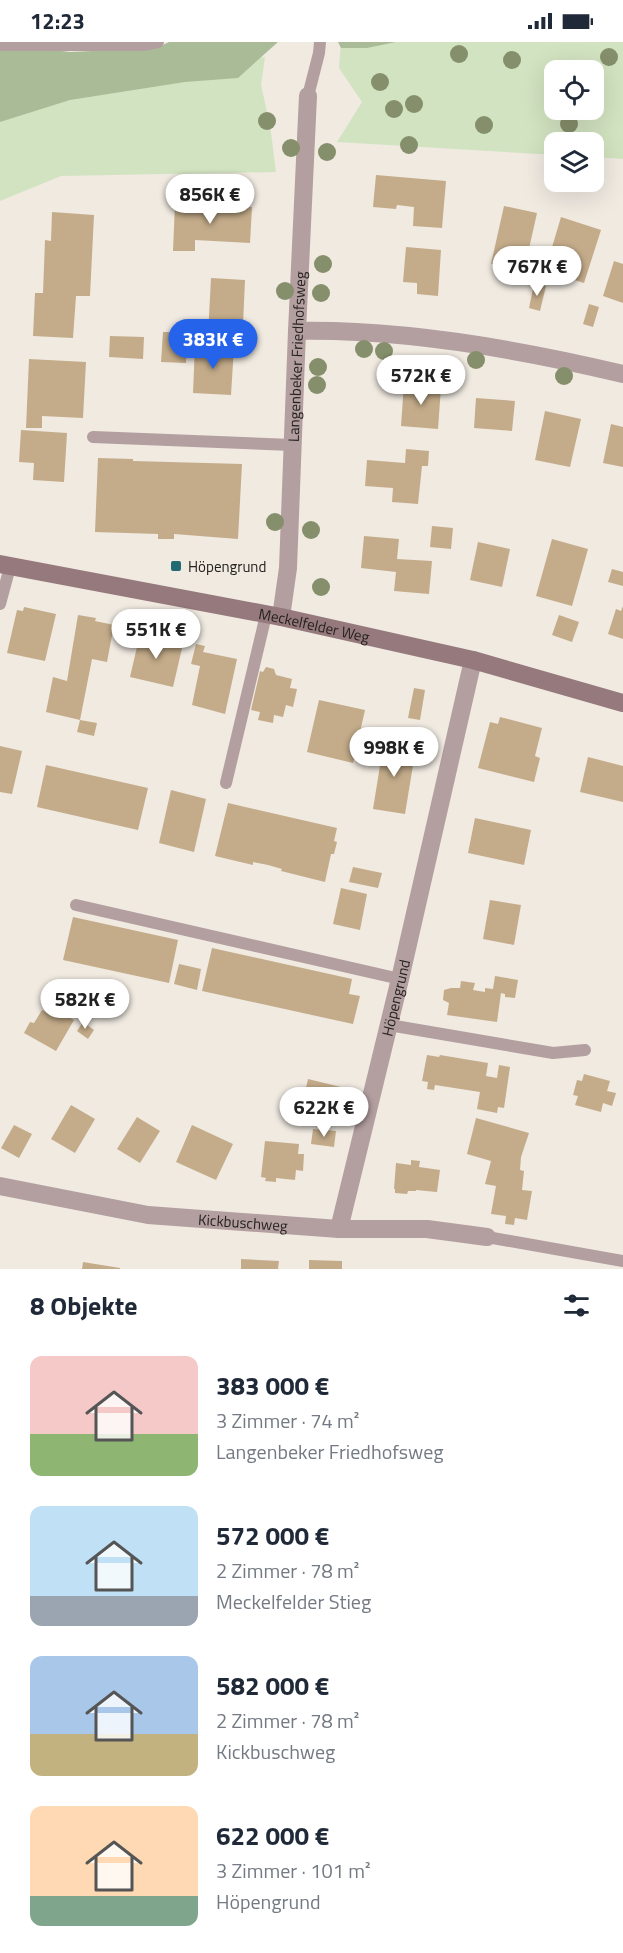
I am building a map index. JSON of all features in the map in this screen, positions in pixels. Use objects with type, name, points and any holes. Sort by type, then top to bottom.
[{"type":"main road","name":"Meckelfelder Weg","points":[[5,566],[274,616],[473,660],[623,703]]},
{"type":"street","name":"Langenbeker Friedhofsweg","points":[[274,616],[288,568],[308,96]]},
{"type":"street","points":[[297,331],[328,330],[472,344],[623,374]]},
{"type":"street","name":"Höpengrund","points":[[339,1229],[400,979],[473,660]]},
{"type":"street","name":"Kickbuschweg","points":[[0,1186],[148,1215],[339,1229],[427,1229],[487,1237]]},
{"type":"lane","points":[[0,45],[143,45],[158,42]]},
{"type":"lane","points":[[308,96],[320,42]]},
{"type":"lane","points":[[93,437],[292,445]]},
{"type":"lane","points":[[0,604],[5,566]]},
{"type":"lane","points":[[226,783],[274,616]]},
{"type":"lane","points":[[76,905],[400,979]]},
{"type":"lane","points":[[389,1025],[553,1053],[585,1050]]},
{"type":"lane","points":[[487,1237],[623,1261]]},
{"type":"green space","points":[[169,42],[278,42],[238,78],[185,82],[70,100],[0,122],[0,43],[70,52],[157,48]]},
{"type":"green space","points":[[338,42],[396,42],[367,48],[341,48]]},
{"type":"green space","points":[[341,42],[623,42],[623,159],[604,158],[604,132],[544,132],[544,154],[337,142],[362,102],[339,68]]},
{"type":"green space","points":[[265,57],[261,85],[270,125],[276,172],[61,176],[0,201],[0,105],[37,91]]},
{"type":"building","points":[[376,175],[446,181],[442,228],[413,226],[414,207],[397,205],[396,209],[373,207]]},
{"type":"building","points":[[175,204],[252,207],[250,243],[195,240],[195,251],[173,251]]},
{"type":"building","points":[[504,206],[537,213],[524,271],[491,264]]},
{"type":"building","points":[[52,212],[94,215],[90,296],[76,296],[73,338],[33,336],[35,293],[43,293],[45,240],[51,241]]},
{"type":"building","points":[[561,217],[601,230],[584,283],[553,273],[558,256],[550,254]]},
{"type":"building","points":[[406,247],[441,250],[438,296],[417,294],[417,283],[403,282]]},
{"type":"building","points":[[614,261],[623,264],[623,303],[603,296]]},
{"type":"building","points":[[211,278],[245,280],[243,325],[223,325],[222,335],[208,335]]},
{"type":"building","points":[[534,284],[546,286],[540,311],[529,308]]},
{"type":"building","points":[[589,304],[599,307],[593,327],[583,324]]},
{"type":"building","points":[[163,332],[188,332],[186,363],[161,362]]},
{"type":"building","points":[[110,336],[144,337],[143,359],[109,357]]},
{"type":"building","points":[[195,345],[234,347],[231,395],[193,393]]},
{"type":"building","points":[[29,359],[86,362],[83,418],[42,416],[42,428],[26,428]]},
{"type":"building","points":[[404,383],[441,387],[438,429],[401,426]]},
{"type":"building","points":[[476,398],[515,401],[512,431],[474,428]]},
{"type":"building","points":[[545,411],[581,419],[570,467],[535,460]]},
{"type":"building","points":[[611,424],[623,427],[623,467],[603,463]]},
{"type":"building","points":[[21,430],[67,433],[64,482],[33,480],[34,463],[19,462]]},
{"type":"building","points":[[406,449],[429,451],[428,466],[422,466],[418,504],[392,502],[393,488],[365,486],[367,460],[405,463]]},
{"type":"building","points":[[98,458],[242,464],[238,539],[174,534],[174,539],[158,539],[158,534],[95,532]]},
{"type":"building","points":[[432,526],[453,528],[451,549],[430,547]]},
{"type":"building","points":[[364,536],[399,539],[397,559],[432,561],[429,594],[394,591],[396,572],[361,568]]},
{"type":"building","points":[[552,539],[588,549],[572,606],[536,596]]},
{"type":"building","points":[[478,542],[510,549],[502,587],[470,580]]},
{"type":"building","points":[[612,569],[623,572],[623,586],[608,582]]},
{"type":"building","points":[[623,606],[623,639],[608,634],[616,609],[621,611]]},
{"type":"building","points":[[24,607],[56,614],[45,661],[7,653],[17,610],[23,611]]},
{"type":"building","points":[[78,615],[96,618],[95,621],[114,625],[107,662],[92,659],[80,720],[46,712],[53,677],[67,681]]},
{"type":"building","points":[[559,615],[579,622],[572,642],[552,635]]},
{"type":"building","points":[[140,634],[183,644],[173,687],[130,677]]},
{"type":"building","points":[[196,644],[205,646],[203,652],[237,659],[225,714],[192,705],[200,666],[191,664]]},
{"type":"building","points":[[266,667],[274,669],[276,675],[292,679],[290,688],[297,689],[293,707],[286,705],[283,717],[274,715],[273,723],[258,720],[260,712],[251,710],[260,671],[263,672]]},
{"type":"building","points":[[414,688],[425,690],[420,720],[408,718]]},
{"type":"building","points":[[319,700],[365,710],[353,763],[307,752]]},
{"type":"building","points":[[500,717],[542,728],[535,756],[540,758],[534,782],[478,768],[490,722],[498,724]]},
{"type":"building","points":[[80,720],[97,723],[94,736],[77,732]]},
{"type":"building","points":[[384,741],[416,747],[405,814],[373,809]]},
{"type":"building","points":[[0,746],[22,751],[12,794],[0,792]]},
{"type":"building","points":[[588,757],[623,766],[623,802],[580,792]]},
{"type":"building","points":[[46,765],[148,788],[138,830],[37,807]]},
{"type":"building","points":[[171,790],[206,799],[194,852],[159,843]]},
{"type":"building","points":[[228,803],[337,828],[334,841],[337,842],[334,854],[331,854],[325,882],[281,871],[282,869],[268,865],[253,862],[253,865],[215,856]]},
{"type":"building","points":[[475,818],[531,830],[524,865],[468,853]]},
{"type":"building","points":[[353,867],[382,873],[378,888],[349,882]]},
{"type":"building","points":[[341,888],[367,894],[360,930],[333,924]]},
{"type":"building","points":[[490,900],[521,905],[514,945],[483,939]]},
{"type":"building","points":[[73,917],[178,940],[169,983],[63,960]]},
{"type":"building","points":[[212,948],[352,979],[349,994],[360,996],[353,1024],[202,991]]},
{"type":"building","points":[[179,964],[201,969],[197,990],[174,984]]},
{"type":"building","points":[[495,976],[518,980],[515,998],[505,997],[505,994],[501,993],[497,1022],[447,1015],[449,1003],[443,1000],[444,990],[460,988],[461,981],[475,983],[473,990],[485,992],[485,988],[493,989]]},
{"type":"building","points":[[42,1010],[56,1018],[59,1012],[74,1020],[56,1051],[24,1033],[30,1022],[34,1023]]},
{"type":"building","points":[[83,1022],[94,1030],[88,1039],[77,1031]]},
{"type":"building","points":[[427,1055],[488,1063],[486,1076],[497,1078],[499,1065],[510,1067],[504,1108],[498,1107],[497,1113],[477,1109],[480,1092],[435,1085],[434,1090],[427,1089],[428,1082],[422,1081]]},
{"type":"building","points":[[584,1074],[610,1081],[607,1091],[616,1093],[612,1106],[603,1103],[601,1112],[575,1105],[578,1096],[573,1095],[577,1080],[582,1081]]},
{"type":"building","points":[[308,1079],[345,1088],[339,1114],[302,1105]]},
{"type":"building","points":[[71,1105],[95,1119],[75,1153],[51,1139]]},
{"type":"building","points":[[137,1117],[160,1131],[140,1163],[117,1149]]},
{"type":"building","points":[[476,1118],[529,1133],[521,1157],[520,1170],[524,1171],[522,1190],[532,1191],[527,1220],[515,1218],[514,1225],[505,1224],[506,1216],[491,1214],[496,1186],[485,1184],[491,1161],[467,1154]]},
{"type":"building","points":[[14,1125],[32,1134],[19,1158],[1,1148]]},
{"type":"building","points":[[192,1125],[233,1144],[216,1180],[176,1162]]},
{"type":"building","points":[[313,1129],[336,1131],[334,1147],[311,1144]]},
{"type":"building","points":[[265,1141],[299,1144],[298,1154],[304,1154],[303,1171],[296,1170],[295,1180],[276,1178],[276,1182],[265,1181],[266,1178],[261,1177]]},
{"type":"building","points":[[411,1160],[420,1161],[419,1167],[440,1170],[437,1192],[416,1190],[408,1191],[407,1194],[395,1193],[396,1163],[411,1165]]},
{"type":"building","points":[[241,1259],[279,1261],[278,1269],[241,1269]]},
{"type":"building","points":[[309,1260],[342,1261],[342,1269],[309,1269]]},
{"type":"building","points":[[83,1262],[120,1268],[120,1269],[82,1269]]},
{"type":"place","name":"Höpengrund","points":[[176,566]]}]
